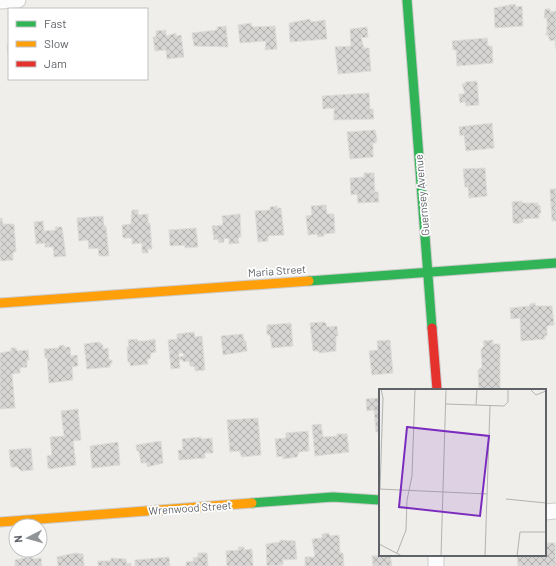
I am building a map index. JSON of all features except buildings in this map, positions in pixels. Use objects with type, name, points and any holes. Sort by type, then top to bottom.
[{"type":"street","points":[[0,1],[18,0]]},
{"type":"street","name":"Guernsey Avenue","points":[[407,0],[437,389]]},
{"type":"street","name":"Maria Street","points":[[0,303],[556,263]]},
{"type":"street","name":"Wrenwood Street","points":[[0,522],[333,497],[379,500]]},
{"type":"street","points":[[546,512],[556,511]]},
{"type":"traffic: fast","points":[[407,0],[432,328]]},
{"type":"traffic: fast","points":[[309,281],[556,263]]},
{"type":"traffic: fast","points":[[252,503],[333,497],[379,500]]},
{"type":"traffic: slow","points":[[0,303],[309,281]]},
{"type":"traffic: slow","points":[[0,522],[252,503]]},
{"type":"traffic: jam","points":[[432,328],[437,389]]}]
